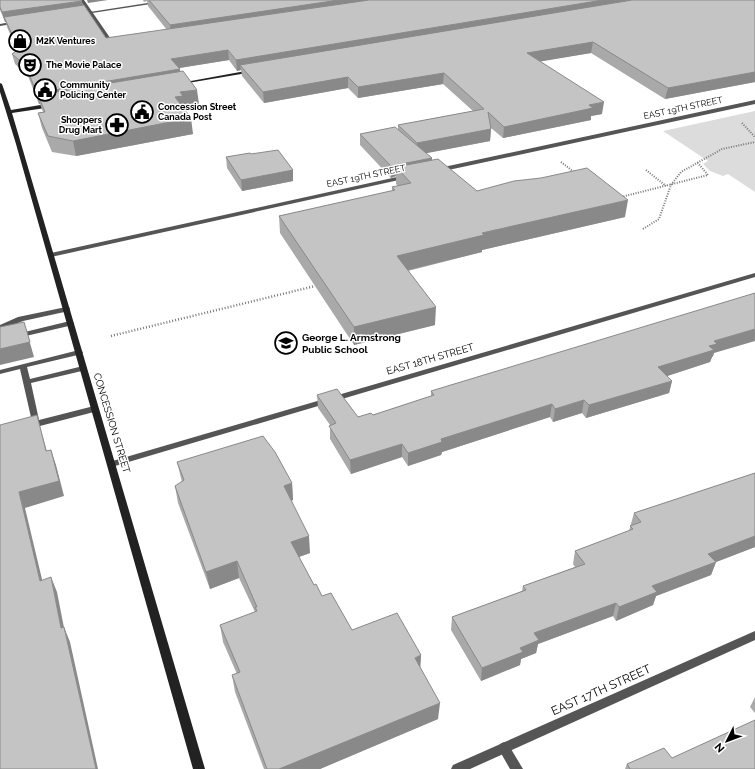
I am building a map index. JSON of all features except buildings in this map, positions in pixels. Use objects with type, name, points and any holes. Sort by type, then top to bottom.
[{"type":"main road","points":[[178,84],[256,70]]},
{"type":"main road","name":"CONCESSION STREET","points":[[0,84],[51,255],[94,409],[112,464],[199,769]]},
{"type":"main road","points":[[9,112],[54,104]]},
{"type":"street","points":[[82,0],[112,45],[118,45]]},
{"type":"street","points":[[75,14],[175,0]]},
{"type":"street","points":[[0,25],[23,21]]},
{"type":"street","name":"EAST 19TH STREET","points":[[434,171],[755,102]]},
{"type":"street","name":"EAST 19TH STREET","points":[[51,255],[410,176]]},
{"type":"street","name":"EAST 18TH STREET","points":[[112,464],[755,275]]},
{"type":"street","points":[[0,328],[21,319],[66,309]]},
{"type":"street","points":[[0,340],[70,323]]},
{"type":"street","points":[[0,372],[79,352]]},
{"type":"street","points":[[23,366],[27,382],[32,425],[94,409]]},
{"type":"street","points":[[27,382],[83,368]]},
{"type":"street","name":"EAST 17TH STREET","points":[[456,769],[755,635]]},
{"type":"street","points":[[504,748],[517,769]]},
{"type":"path","points":[[740,122],[746,126],[755,137]]},
{"type":"path","points":[[644,229],[659,219],[671,185],[680,172],[722,149],[755,142]]},
{"type":"path","points":[[557,159],[574,172]]},
{"type":"path","points":[[616,198],[666,187],[708,175],[697,162]]},
{"type":"path","points":[[646,170],[666,187]]},
{"type":"path","points":[[111,336],[315,286]]},
{"type":"shaded area","points":[[755,111],[755,192],[728,174],[723,176],[710,171],[703,164],[708,161],[663,131]]},
{"type":"place","name":"M2K Ventures","points":[[20,41]]},
{"type":"place","name":"The Movie Palace","points":[[30,65]]},
{"type":"place","name":"Community Policing Center","points":[[45,90]]},
{"type":"place","name":"Concession Street Canada Post","points":[[142,112]]},
{"type":"place","name":"Shoppers Drug Mart","points":[[117,125]]},
{"type":"place","name":"George L. Armstrong Public School","points":[[286,343]]}]
